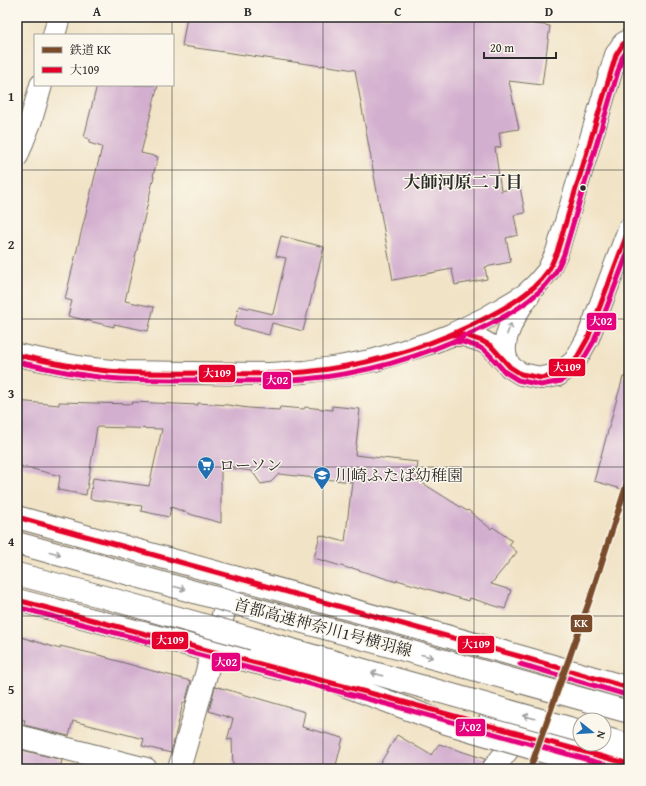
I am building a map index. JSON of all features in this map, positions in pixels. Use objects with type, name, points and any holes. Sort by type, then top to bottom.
[{"type":"main road","points":[[54,34],[59,17]]},
{"type":"main road","points":[[510,367],[505,352],[507,334],[514,316],[548,271],[557,252],[616,55],[629,40]]},
{"type":"main road","points":[[17,156],[41,86]]},
{"type":"main road","points":[[451,335],[464,335],[482,341],[491,346],[510,367],[521,374],[541,378],[558,375],[575,361],[588,338],[629,229]]},
{"type":"main road","points":[[17,355],[83,368],[121,372],[269,374],[304,372],[375,360],[410,350],[451,335],[486,318],[525,295],[537,284]]},
{"type":"main road","points":[[17,517],[629,688]]},
{"type":"main road","name":"首都高速神奈川1号横羽線","points":[[17,543],[629,712]]},
{"type":"main road","name":"首都高速神奈川1号横羽線","points":[[17,574],[104,597],[572,729]]},
{"type":"main road","points":[[179,769],[234,577]]},
{"type":"main road","points":[[104,597],[446,723],[604,769]]},
{"type":"main road","points":[[17,600],[521,733],[629,764]]},
{"type":"main road","points":[[524,683],[629,700]]},
{"type":"main road","points":[[493,769],[521,733]]},
{"type":"main road","points":[[17,736],[146,769]]},
{"type":"main road","points":[[612,740],[629,745]]},
{"type":"building","points":[[187,17],[488,17],[550,26],[542,85],[509,81],[519,129],[500,132],[501,147],[495,148],[501,191],[520,187],[525,213],[514,215],[518,235],[506,238],[511,262],[485,267],[487,279],[455,285],[452,269],[393,280],[355,70],[182,46]]},
{"type":"building","points":[[97,86],[158,86],[141,153],[158,157],[125,301],[154,307],[148,331],[114,324],[114,327],[68,316],[72,301],[65,299],[102,147],[89,143],[89,139],[84,137]]},
{"type":"building","points":[[281,236],[324,247],[303,331],[272,323],[269,335],[234,326],[239,306],[273,314],[286,258],[276,256]]},
{"type":"building","points":[[623,377],[629,377],[629,491],[594,481]]},
{"type":"building","points":[[17,401],[59,405],[59,402],[132,404],[132,402],[198,405],[198,403],[279,410],[280,407],[304,409],[305,407],[332,410],[332,406],[360,409],[355,455],[418,462],[416,479],[467,511],[468,510],[491,529],[493,527],[512,541],[509,545],[517,552],[491,584],[511,590],[505,609],[470,598],[469,601],[397,580],[397,582],[314,558],[320,535],[345,542],[352,482],[279,474],[271,482],[261,484],[252,471],[221,467],[221,523],[171,507],[169,517],[141,511],[142,506],[90,499],[93,478],[149,486],[162,429],[97,427],[86,495],[58,490],[60,476],[17,465]]},
{"type":"building","points":[[21,637],[60,649],[60,646],[107,657],[191,681],[185,703],[183,703],[171,753],[142,746],[144,739],[73,721],[69,736],[24,725],[25,720],[17,719],[17,651]]},
{"type":"building","points":[[215,687],[305,712],[302,727],[343,738],[335,769],[233,769],[232,739],[227,740],[233,719],[209,711]]},
{"type":"building","points":[[397,735],[431,755],[439,744],[485,759],[481,769],[377,769]]},
{"type":"building","points":[[18,749],[62,760],[60,769],[17,769]]},
{"type":"rail line","name":"KK","points":[[530,769],[590,599],[629,477]]},
{"type":"transit line","name":"大109","points":[[17,355],[82,368],[121,372],[256,374],[293,373],[348,366],[391,356],[432,342],[482,320],[503,309],[533,288],[551,266],[557,252],[616,55],[623,44],[629,40]]},
{"type":"transit line","name":"大02","points":[[17,362],[82,375],[121,379],[280,381],[327,377],[372,368],[437,348],[488,325],[509,314],[528,301],[546,285],[558,268],[564,254],[622,58],[629,48]]},
{"type":"transit line","name":"大109","points":[[432,342],[451,335],[464,335],[482,341],[491,346],[510,367],[521,374],[541,378],[558,375],[575,361],[588,338],[629,229]]},
{"type":"transit line","name":"大02","points":[[451,342],[463,342],[479,347],[487,352],[505,372],[518,380],[541,385],[561,381],[580,365],[594,341],[629,249]]},
{"type":"transit line","name":"大109","points":[[17,517],[629,688]]},
{"type":"transit line","name":"大109","points":[[17,600],[400,701],[629,764]]},
{"type":"transit line","name":"大02","points":[[17,607],[398,707],[621,769]]},
{"type":"transit line","name":"大02","points":[[520,664],[627,695]]},
{"type":"place","name":"ローソン","points":[[206,480]]},
{"type":"place","name":"川崎ふたば幼稚園","points":[[322,490]]},
{"type":"district","name":"大師河原二丁目","points":[[463,181]]}]
